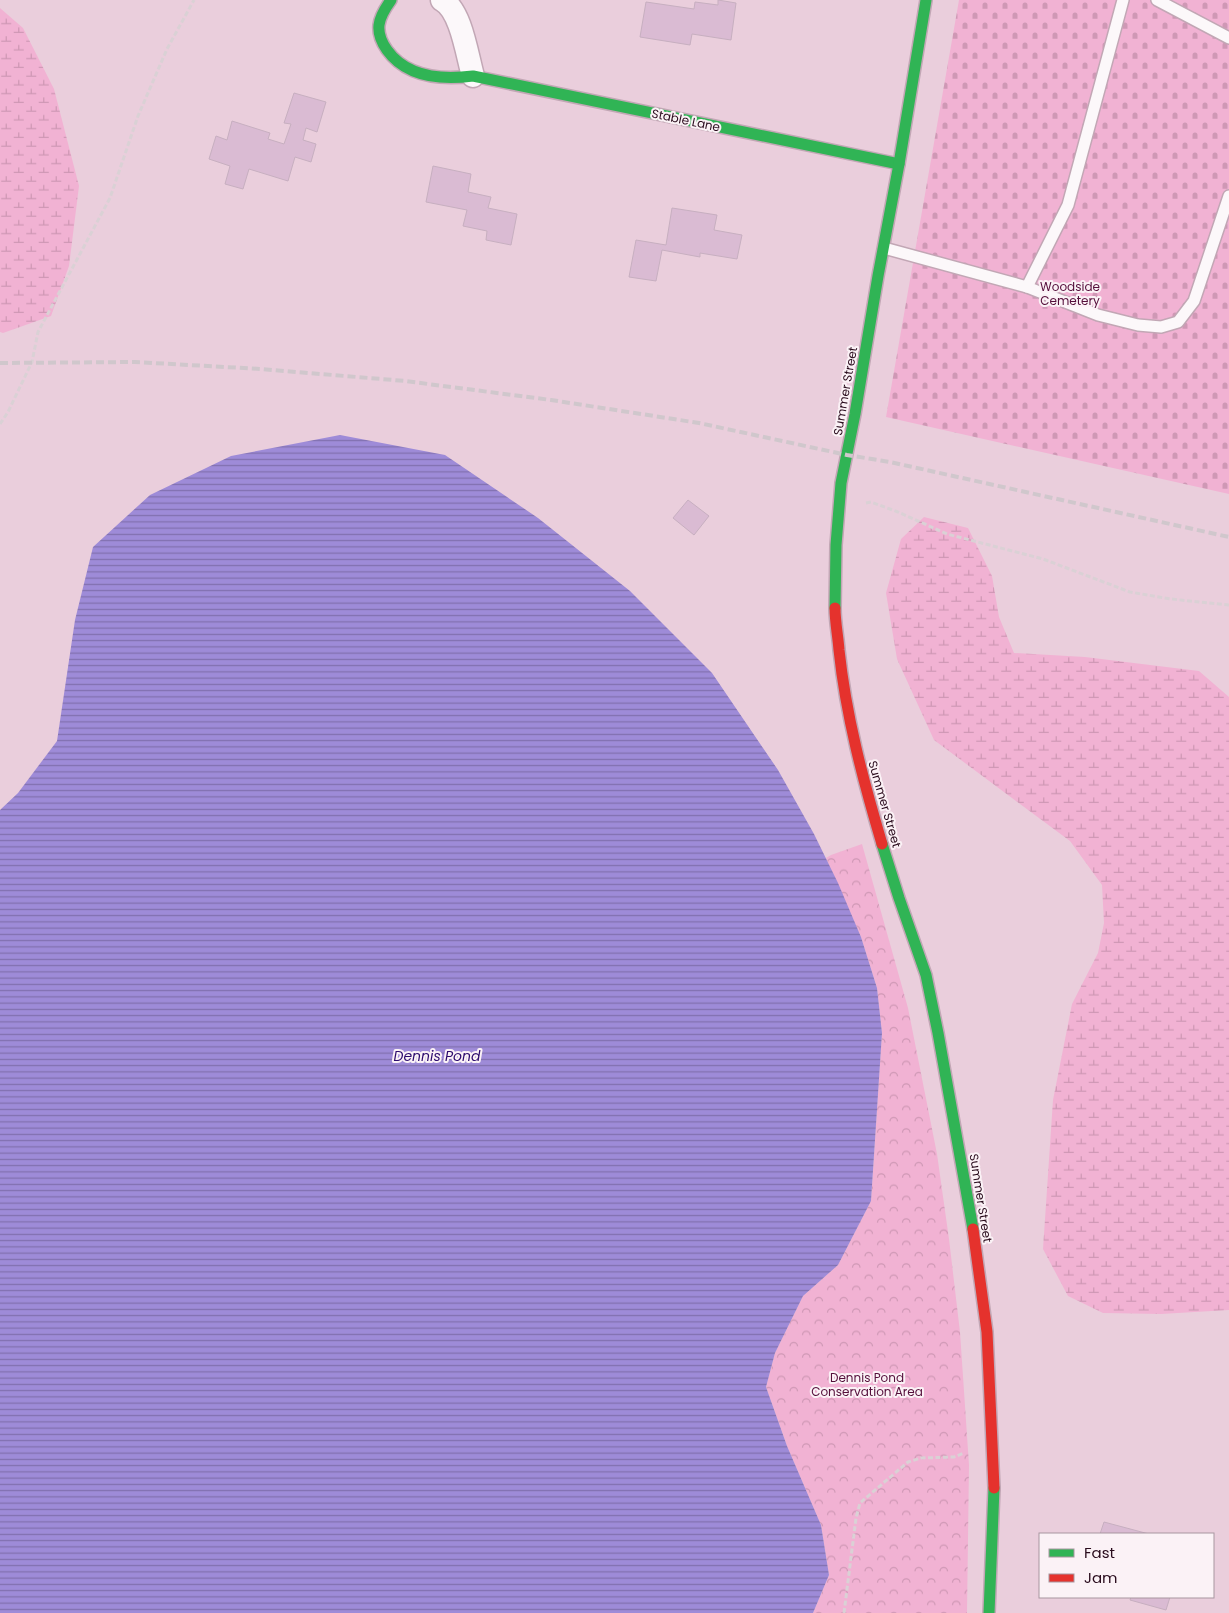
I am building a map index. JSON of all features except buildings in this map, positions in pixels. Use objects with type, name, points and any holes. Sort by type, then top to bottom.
[{"type":"street","name":"Stable Lane","points":[[391,0],[379,24],[381,41],[394,59],[412,71],[431,76],[455,78],[473,76],[899,164]]},
{"type":"street","points":[[442,0],[447,2],[459,20],[473,76]]},
{"type":"street","name":"Summer Street","points":[[926,0],[899,164],[841,483],[836,545],[835,611],[841,669],[853,740],[865,788],[899,898],[926,975],[971,1215],[985,1323],[994,1495],[989,1613]]},
{"type":"lane","points":[[1027,287],[1068,205],[1083,155],[1123,0]]},
{"type":"lane","points":[[1157,0],[1229,38]]},
{"type":"lane","points":[[884,248],[1027,287],[1098,315],[1138,325],[1161,327],[1178,322],[1194,301],[1229,196]]},
{"type":"path","points":[[0,424],[8,412],[32,362],[38,332],[110,198],[138,116],[167,50],[194,0]]},
{"type":"path","points":[[838,508],[871,502],[946,534],[1043,559],[1130,592],[1171,599],[1229,605]]},
{"type":"path","points":[[844,1613],[856,1518],[860,1503],[908,1462],[921,1458],[954,1457],[991,1441]]},
{"type":"green space","name":"Woodside Cemetery","points":[[959,0],[1229,0],[1229,494],[886,417]]},
{"type":"green space","points":[[0,8],[23,28],[54,89],[79,186],[69,266],[51,316],[3,333],[0,332]]},
{"type":"green space","points":[[924,517],[968,528],[992,576],[999,617],[1014,653],[1085,657],[1199,671],[1229,697],[1229,1310],[1161,1314],[1103,1313],[1068,1296],[1043,1249],[1053,1100],[1072,1004],[1098,953],[1104,923],[1102,885],[1070,841],[934,740],[897,659],[886,593],[901,539]]},
{"type":"green space","name":"Dennis Pond Conservation Area","points":[[862,844],[908,1008],[937,1154],[949,1239],[960,1332],[969,1465],[967,1613],[813,1613],[829,1575],[821,1525],[787,1446],[766,1387],[775,1353],[803,1296],[838,1265],[871,1201],[882,1033],[877,988],[861,937],[826,858]]},
{"type":"water","name":"Dennis Pond","points":[[340,435],[445,455],[538,518],[630,591],[712,673],[778,770],[814,834],[861,937],[877,988],[882,1033],[871,1201],[838,1265],[803,1296],[775,1353],[766,1387],[787,1446],[821,1525],[829,1575],[813,1613],[0,1613],[0,810],[18,793],[57,741],[75,620],[93,547],[150,495],[231,456]]},
{"type":"railway","points":[[0,363],[135,362],[261,369],[405,381],[551,400],[699,423],[847,455],[890,462],[1229,537]]},
{"type":"traffic: fast","points":[[391,0],[383,12],[380,22],[381,38],[387,50],[395,59],[415,72],[449,78],[473,76],[899,164]]},
{"type":"traffic: fast","points":[[835,608],[836,545],[841,483],[899,164],[926,0]]},
{"type":"traffic: fast","points":[[882,844],[926,975],[973,1229]]},
{"type":"traffic: fast","points":[[989,1613],[994,1488]]},
{"type":"traffic: jam","points":[[835,608],[846,699],[862,772],[882,844]]},
{"type":"traffic: jam","points":[[973,1229],[987,1332],[994,1488]]}]
